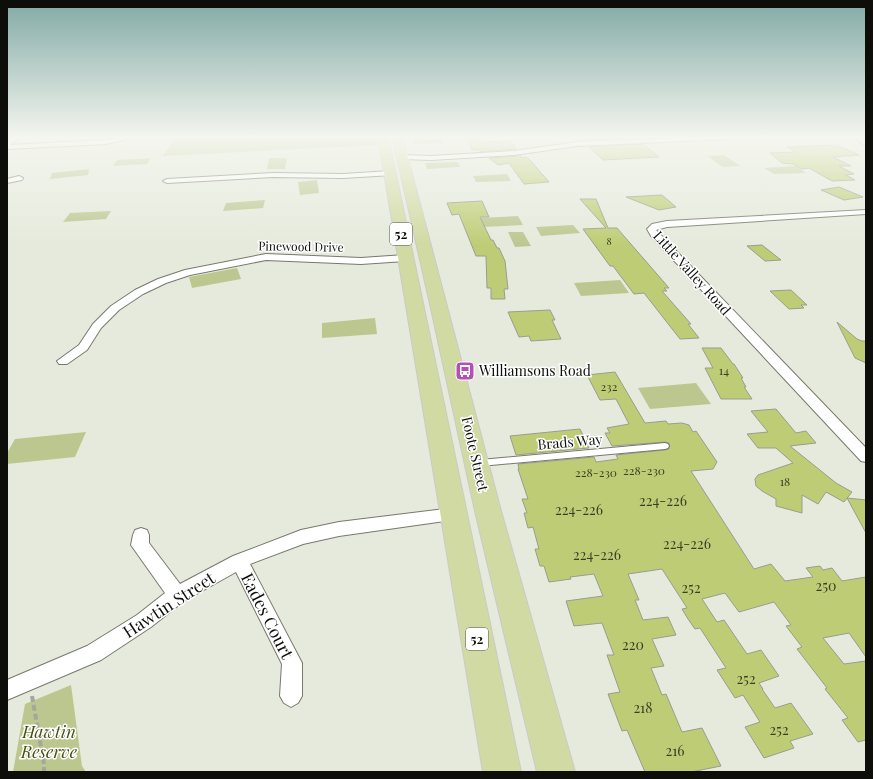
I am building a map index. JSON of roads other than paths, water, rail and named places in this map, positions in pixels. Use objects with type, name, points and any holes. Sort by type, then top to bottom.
[{"type":"main road","name":"Foote Street","points":[[407,172],[488,511],[556,772]]},
{"type":"main road","name":"52","points":[[390,173],[454,514],[499,769]]},
{"type":"main road","points":[[396,205],[414,204]]},
{"type":"main road","points":[[454,514],[488,511]]},
{"type":"street","points":[[167,181],[266,175],[343,176],[390,173]]},
{"type":"street","points":[[7,181],[19,178]]},
{"type":"street","name":"Little Valley Road","points":[[866,212],[666,224],[655,226],[651,229],[654,234],[866,457]]},
{"type":"street","name":"Pinewood Drive","points":[[63,361],[83,347],[96,326],[115,308],[139,292],[162,281],[188,272],[215,265],[266,257],[361,261],[406,258]]},
{"type":"street","name":"Hawtin Street","points":[[7,690],[29,682],[94,653],[144,621],[177,595],[239,561],[308,535],[339,529],[454,514]]},
{"type":"street","points":[[141,535],[140,545],[177,595]]},
{"type":"street","name":"Eades Court","points":[[239,561],[292,663],[291,696]]},
{"type":"lane","name":"Brads Way","points":[[477,464],[665,446]]},
{"type":"place","name":"Williamsons Road","points":[[465,371]]},
{"type":"park label","name":"Hawtin Reserve","points":[[49,742]]}]
